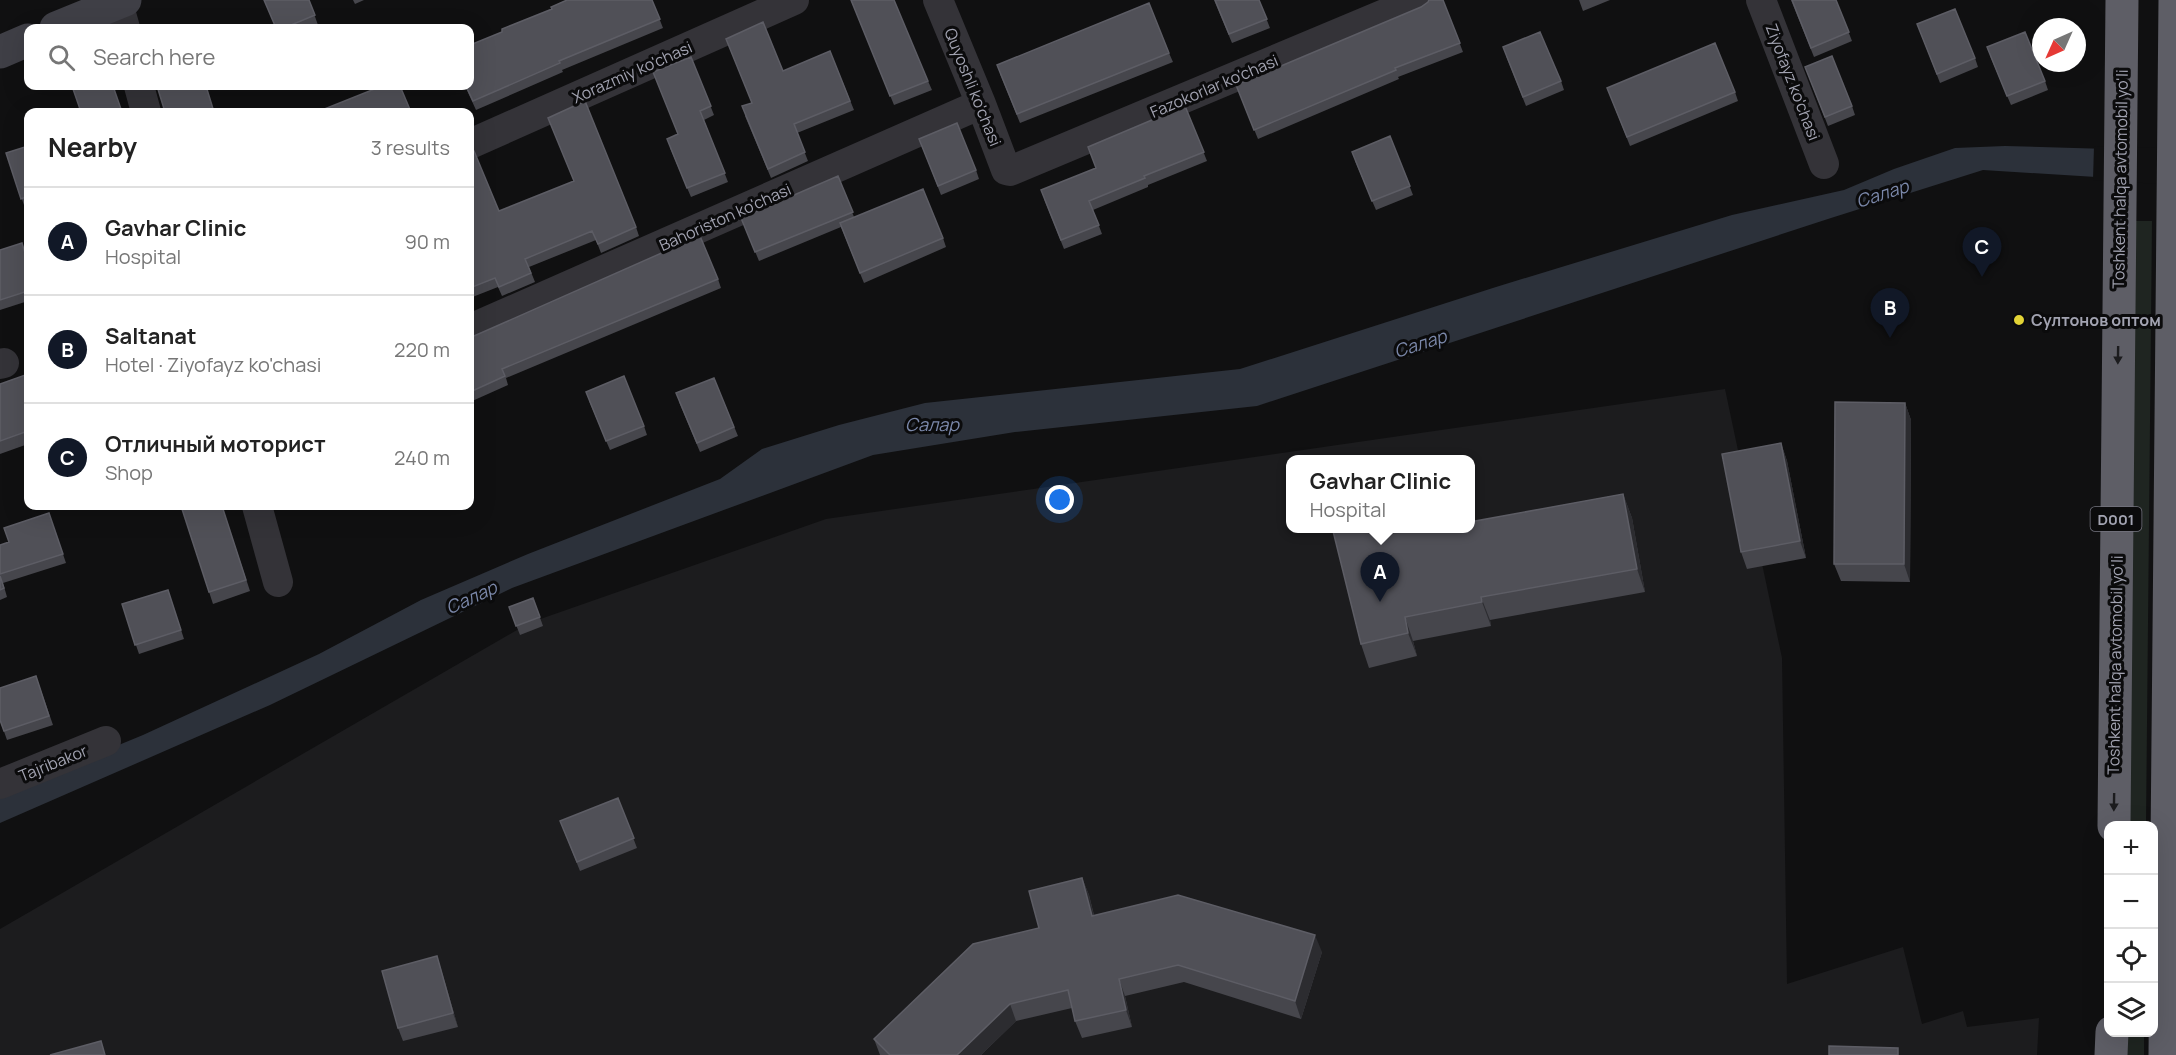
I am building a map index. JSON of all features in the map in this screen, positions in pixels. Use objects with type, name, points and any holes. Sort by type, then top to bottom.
[{"type":"highway","name":"Toshkent halqa avtomobil yo'li","points":[[2114,821],[2122,0]]},
{"type":"highway","points":[[2165,1055],[2172,778],[2172,215],[2175,0]]},
{"type":"highway","points":[[2111,1055],[2112,1037]]},
{"type":"main road","points":[[72,24],[123,11]]},
{"type":"main road","points":[[0,52],[24,42]]},
{"type":"street","name":"Xorazmiy ko'chasi","points":[[474,142],[794,0]]},
{"type":"street","name":"Quyoshli ko'chasi","points":[[938,0],[1006,170],[1010,171]]},
{"type":"street","name":"Fazokorlar ko'chasi","points":[[1010,171],[1418,0]]},
{"type":"street","name":"Ziyofayz ko'chasi","points":[[1761,0],[1824,164]]},
{"type":"street","points":[[140,90],[145,108]]},
{"type":"street","name":"Bahoriston ko'chasi","points":[[474,327],[981,104]]},
{"type":"street","points":[[258,510],[278,582]]},
{"type":"street","name":"Tajribakor","points":[[0,784],[106,741]]},
{"type":"shaded area","points":[[2134,221],[2152,221],[2146,821],[2128,821]]},
{"type":"shaded area","points":[[1725,389],[1782,658],[1787,984],[1903,947],[1922,1024],[1963,1011],[1967,1027],[2039,1018],[2037,1055],[0,1055],[0,929],[529,623],[826,519]]},
{"type":"shaded area","points":[[2126,1037],[2144,1037],[2144,1055],[2126,1055]]},
{"type":"water","name":"Салар","points":[[2005,146],[2176,151],[2176,182],[1983,170],[1257,406],[1015,432],[873,455],[512,588],[270,705],[0,823],[0,794],[143,735],[319,654],[421,600],[528,554],[720,479],[762,449],[839,425],[925,403],[1240,369],[1732,215],[1844,190],[1894,169],[1955,148]]},
{"type":"pier","points":[[2094,146],[2176,148],[2176,185],[2093,180]]},
{"type":"building","points":[[264,0],[309,0],[315,15],[294,24],[274,24]]},
{"type":"building","points":[[567,0],[652,0],[660,19],[559,61],[560,63],[473,101],[468,90],[474,90],[474,43],[502,32],[502,29],[552,9],[551,7]]},
{"type":"building","points":[[851,0],[894,0],[928,81],[890,96]]},
{"type":"building","points":[[1215,0],[1259,0],[1267,19],[1229,34]]},
{"type":"building","points":[[1429,0],[1443,0],[1460,43],[1395,68],[1396,70],[1254,130],[1236,85],[1421,7]]},
{"type":"building","points":[[1792,0],[1836,0],[1849,32],[1811,48]]},
{"type":"building","points":[[1149,3],[1169,53],[1017,114],[997,65]]},
{"type":"building","points":[[1955,9],[1975,58],[1937,74],[1917,24]]},
{"type":"building","points":[[763,22],[783,71],[830,51],[850,101],[794,124],[805,152],[768,169],[742,106],[752,103],[726,39]]},
{"type":"building","points":[[1540,32],[1561,81],[1523,97],[1503,47]]},
{"type":"building","points":[[2025,32],[2032,49],[2032,72],[2041,72],[2045,81],[2007,96],[1987,47]]},
{"type":"building","points":[[1715,43],[1735,92],[1627,137],[1607,88]]},
{"type":"building","points":[[1832,56],[1852,106],[1825,117],[1805,67]]},
{"type":"building","points":[[691,57],[711,106],[700,111],[725,173],[687,188],[667,139],[678,134],[653,72]]},
{"type":"building","points":[[73,90],[114,90],[121,108],[80,108]]},
{"type":"building","points":[[158,90],[207,90],[213,108],[164,108]]},
{"type":"building","points":[[372,90],[402,90],[409,108],[327,108]]},
{"type":"building","points":[[585,101],[636,227],[598,244],[592,231],[525,259],[531,273],[499,287],[495,278],[474,286],[474,151],[499,211],[574,181],[548,118]]},
{"type":"building","points":[[1185,106],[1204,152],[1089,201],[1099,225],[1061,240],[1041,190],[1096,168],[1088,147]]},
{"type":"building","points":[[957,123],[976,170],[938,186],[919,139]]},
{"type":"building","points":[[1390,136],[1410,186],[1372,201],[1352,152]]},
{"type":"building","points":[[24,147],[24,198],[21,199],[6,153]]},
{"type":"building","points":[[838,176],[853,212],[755,252],[741,218]]},
{"type":"building","points":[[923,189],[943,238],[860,273],[840,223]]},
{"type":"building","points":[[700,236],[718,279],[502,369],[505,376],[474,390],[474,336]]},
{"type":"building","points":[[22,243],[24,250],[24,292],[0,300],[0,250]]},
{"type":"building","points":[[24,375],[24,432],[0,441],[0,384]]},
{"type":"building","points":[[624,376],[644,426],[606,441],[586,392]]},
{"type":"building","points":[[714,378],[734,427],[697,443],[676,393]]},
{"type":"building","points":[[1835,402],[1905,403],[1904,564],[1834,564]]},
{"type":"building","points":[[1781,443],[1800,541],[1741,552],[1722,454]]},
{"type":"building","points":[[1623,494],[1637,569],[1481,597],[1482,602],[1405,617],[1408,633],[1361,644],[1333,533],[1475,533],[1475,521]]},
{"type":"building","points":[[182,510],[223,510],[246,580],[209,592]]},
{"type":"building","points":[[49,513],[63,554],[0,574],[0,545],[9,542],[4,528]]},
{"type":"building","points":[[0,576],[4,588],[0,590]]},
{"type":"building","points":[[168,590],[181,630],[135,645],[122,604]]},
{"type":"building","points":[[533,598],[540,617],[516,626],[509,607]]},
{"type":"building","points":[[36,676],[49,716],[4,731],[0,720],[0,688]]},
{"type":"building","points":[[618,798],[634,838],[577,862],[560,821]]},
{"type":"building","points":[[1082,878],[1092,916],[1178,895],[1315,935],[1295,1001],[1178,965],[1119,979],[1126,1010],[1075,1021],[1068,990],[1010,1004],[957,1055],[890,1055],[874,1039],[973,944],[1039,928],[1029,891]]},
{"type":"building","points":[[437,956],[453,1013],[398,1028],[382,971]]},
{"type":"building","points":[[101,1041],[105,1055],[50,1055]]},
{"type":"building","points":[[1829,1046],[1898,1048],[1898,1055],[1829,1055]]},
{"type":"place","name":"Отличный моторист","points":[[1982,277]]},
{"type":"place","name":"Султонов оптом","points":[[2019,320]]},
{"type":"place","name":"Saltanat","points":[[1890,338]]},
{"type":"place","name":"Gavhar Clinic","points":[[1380,602]]}]
